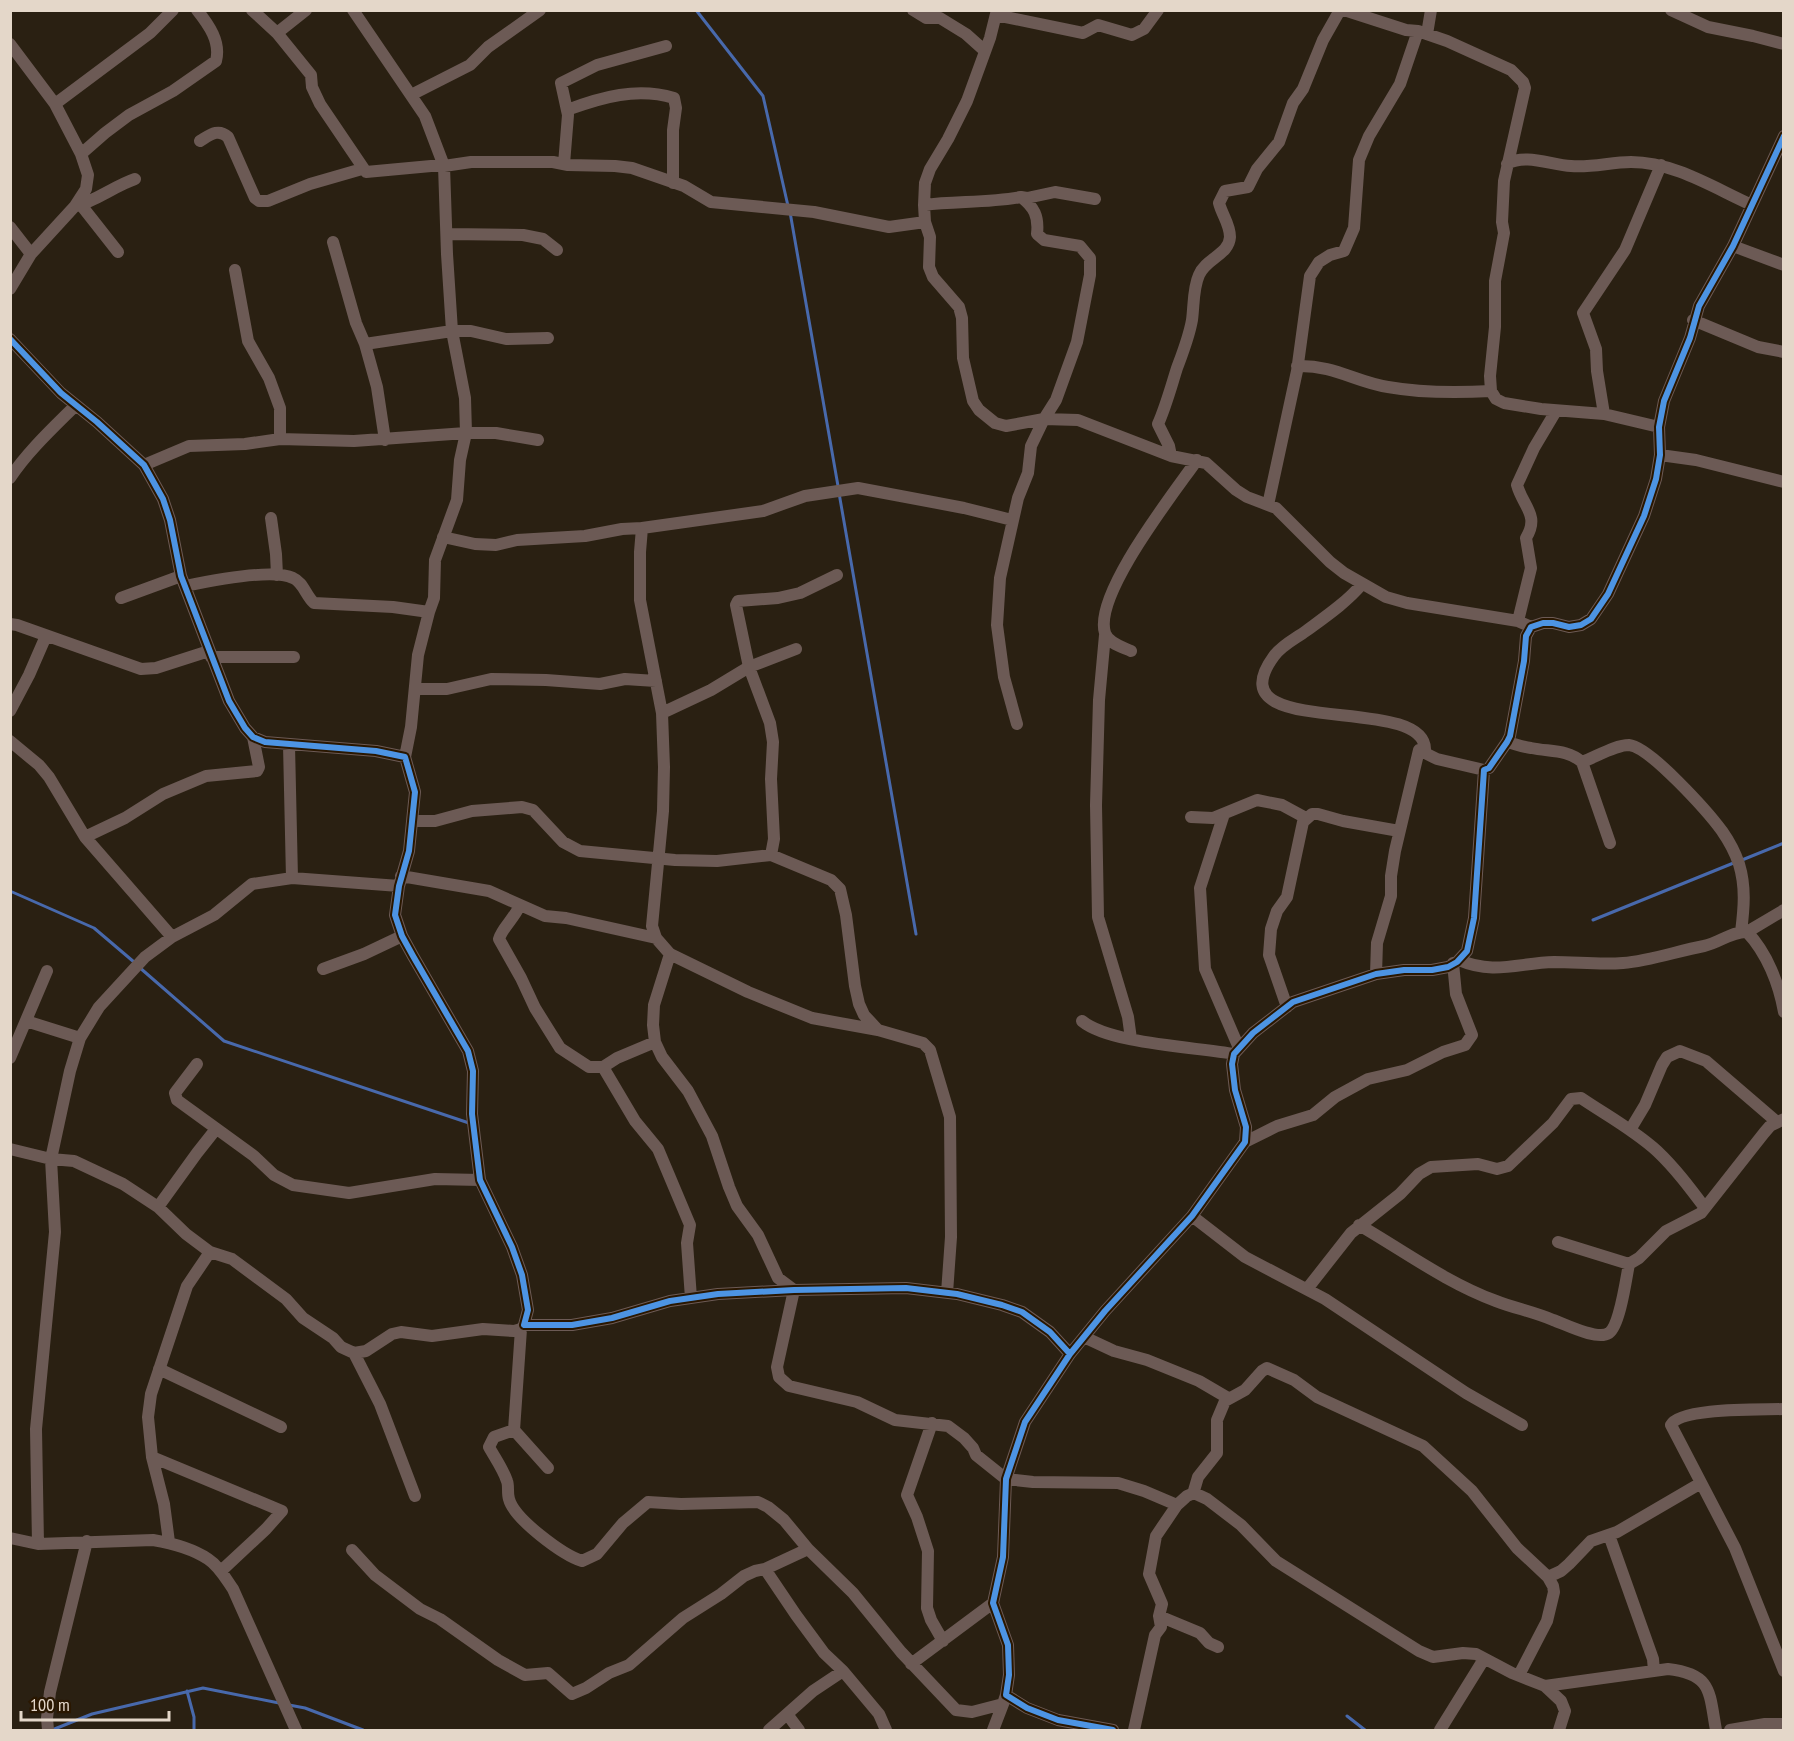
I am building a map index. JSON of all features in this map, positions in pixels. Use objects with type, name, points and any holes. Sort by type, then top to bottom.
[{"type":"street","points":[[55,104],[150,33],[173,10]]},
{"type":"street","points":[[81,154],[129,115],[173,91],[216,61],[219,52],[214,37],[197,10]]},
{"type":"street","points":[[252,10],[278,33],[311,75],[312,87],[320,104],[366,172],[471,162],[595,164],[632,168],[684,186],[711,202],[814,213],[889,227],[925,222]]},
{"type":"street","points":[[278,33],[306,10]]},
{"type":"street","points":[[353,10],[425,116],[444,166],[452,331],[465,398],[466,433],[460,460],[457,500],[435,561],[434,598],[418,656],[405,757],[415,792],[413,821],[395,915],[402,936],[468,1051],[473,1071],[472,1114],[480,1180],[512,1247],[522,1275],[528,1310],[522,1327],[514,1431],[548,1468]]},
{"type":"street","points":[[411,95],[470,65],[488,47],[540,10]]},
{"type":"street","points":[[913,10],[926,18],[940,18],[966,34],[985,51]]},
{"type":"street","points":[[1158,10],[1144,29],[1132,35],[1098,26],[1083,33],[997,13],[968,100],[930,169],[925,183],[925,222],[930,237],[929,267],[933,277],[959,307],[962,318],[963,357],[973,401],[987,418],[1006,426],[1044,419],[1078,420],[1171,456],[1206,463],[1236,490],[1247,497],[1276,508],[1330,562],[1386,597],[1407,603],[1518,621],[1532,627]]},
{"type":"street","points":[[1171,456],[1169,446],[1158,424],[1186,346],[1198,276],[1205,264],[1227,247],[1230,238],[1227,221],[1221,213],[1219,203],[1225,191],[1248,188],[1257,169],[1279,142],[1293,103],[1303,90],[1323,40],[1342,10],[1422,33],[1498,63],[1511,70],[1523,82],[1525,88],[1504,182],[1502,222],[1504,233],[1495,281],[1495,327],[1490,376],[1491,391],[1496,399],[1504,404],[1604,414],[1659,427]]},
{"type":"street","points":[[1268,505],[1297,366],[1310,276],[1319,262],[1330,255],[1344,251],[1351,236],[1357,207],[1359,159],[1369,136],[1400,84],[1431,10]]},
{"type":"street","points":[[1671,10],[1708,27],[1784,44]]},
{"type":"street","points":[[10,44],[55,104],[81,154],[88,175],[86,189],[78,205],[31,254],[10,289]]},
{"type":"street","points":[[564,164],[567,110],[561,83],[597,65],[666,46]]},
{"type":"street","points":[[567,110],[593,101],[640,92],[675,98],[673,183]]},
{"type":"street","points":[[200,141],[216,132],[224,133],[228,137],[255,198],[260,201],[268,201],[310,184],[362,169]]},
{"type":"street","points":[[1419,750],[1437,759],[1484,770],[1489,768],[1507,742],[1524,661],[1526,636],[1532,627],[1553,622],[1569,627],[1581,625],[1591,619],[1608,594],[1644,516],[1656,480],[1660,455],[1659,427],[1664,401],[1690,338],[1699,306],[1733,246],[1784,136]]},
{"type":"street","points":[[1507,164],[1519,160],[1570,166],[1631,162],[1661,165],[1752,205]]},
{"type":"street","points":[[1604,414],[1596,349],[1583,313],[1625,250],[1661,165]]},
{"type":"street","points":[[78,205],[135,178]]},
{"type":"street","points":[[924,205],[950,202],[994,202],[1055,192],[1095,199]]},
{"type":"street","points":[[1017,724],[1004,677],[997,625],[1000,578],[1012,520],[1028,473],[1031,446],[1056,400],[1077,342],[1090,275],[1090,258],[1080,246],[1044,240],[1037,234],[1038,221],[1032,206],[1021,197]]},
{"type":"street","points":[[78,205],[118,252]]},
{"type":"street","points":[[10,227],[31,254]]},
{"type":"street","points":[[447,234],[523,235],[543,239],[557,250]]},
{"type":"street","points":[[333,242],[356,324],[365,344],[377,387],[385,440]]},
{"type":"street","points":[[1733,246],[1784,264]]},
{"type":"street","points":[[235,270],[248,341],[269,378],[280,408],[280,439]]},
{"type":"street","points":[[1694,320],[1758,347],[1784,352]]},
{"type":"street","points":[[365,344],[452,331],[471,331],[506,339],[548,338]]},
{"type":"street","points":[[10,339],[61,393],[144,465],[163,499],[170,520],[183,581],[210,654],[229,701],[253,737],[265,742],[376,751],[405,757]]},
{"type":"street","points":[[1297,366],[1334,370],[1386,387],[1449,393],[1491,391]]},
{"type":"street","points":[[10,478],[18,466],[76,405]]},
{"type":"street","points":[[1518,621],[1531,568],[1526,538],[1532,529],[1533,518],[1519,495],[1516,485],[1534,447],[1556,411]]},
{"type":"street","points":[[144,465],[189,446],[245,444],[280,439],[385,440],[466,433],[495,433],[538,440]]},
{"type":"street","points":[[1660,455],[1696,460],[1784,482]]},
{"type":"street","points":[[1131,1039],[1128,1017],[1098,917],[1097,770],[1104,619],[1120,574],[1144,535],[1197,460]]},
{"type":"street","points":[[443,537],[475,544],[496,545],[517,540],[585,536],[763,511],[789,504],[805,496],[858,488],[964,508],[1012,520]]},
{"type":"street","points":[[271,518],[277,575]]},
{"type":"street","points":[[642,528],[640,600],[662,713],[663,811],[652,926],[656,938],[670,954],[748,992],[812,1018],[878,1030],[923,1042],[930,1050],[950,1117],[951,1237],[948,1293]]},
{"type":"street","points":[[121,598],[183,581],[277,575],[292,577],[299,582],[308,598],[314,603],[393,607],[429,612]]},
{"type":"street","points":[[771,855],[774,839],[771,779],[773,742],[770,723],[749,667],[736,605],[738,601],[778,598],[800,593],[837,575]]},
{"type":"street","points":[[1362,584],[1354,594],[1306,632],[1285,645],[1274,656],[1265,675],[1263,691],[1273,701],[1293,709],[1376,719],[1404,726],[1425,741],[1425,749],[1419,750]]},
{"type":"street","points":[[10,624],[141,669],[156,668],[210,654],[294,657]]},
{"type":"street","points":[[1105,635],[1111,642],[1131,651]]},
{"type":"street","points":[[10,711],[46,636]]},
{"type":"street","points":[[662,713],[711,690],[749,667],[796,649]]},
{"type":"street","points":[[415,688],[447,690],[491,679],[600,684],[626,679],[656,681]]},
{"type":"street","points":[[85,837],[125,818],[163,794],[206,776],[256,771],[259,767],[253,737]]},
{"type":"street","points":[[10,741],[39,765],[85,837],[172,937]]},
{"type":"street","points":[[1507,742],[1533,749],[1562,752],[1582,762],[1610,843]]},
{"type":"street","points":[[289,745],[292,878]]},
{"type":"street","points":[[1582,762],[1615,747],[1636,747],[1654,759],[1702,806],[1730,843],[1738,861],[1743,877],[1744,932]]},
{"type":"street","points":[[1376,974],[1377,943],[1391,896],[1391,876],[1398,831],[1419,750]]},
{"type":"street","points":[[1245,1142],[1246,1128],[1235,1090],[1232,1065],[1236,1051],[1253,1033],[1293,1002],[1376,974],[1448,967],[1467,951],[1474,918],[1484,770]]},
{"type":"street","points":[[1191,817],[1213,818],[1257,800],[1282,805],[1306,818]]},
{"type":"street","points":[[413,821],[435,821],[472,811],[522,807],[533,810],[563,842],[580,850],[675,860],[717,861],[771,855],[831,880],[840,889],[846,915],[859,1004],[870,1023],[878,1030]]},
{"type":"street","points":[[1287,1007],[1269,955],[1271,929],[1277,910],[1287,897],[1301,830],[1306,818],[1318,813],[1343,821],[1398,831]]},
{"type":"street","points":[[1224,814],[1200,888],[1205,969],[1236,1051]]},
{"type":"street","points":[[38,1544],[36,1429],[55,1232],[51,1159],[70,1071],[80,1038],[99,1007],[145,957],[172,937],[214,915],[252,884],[292,878],[400,881],[489,891],[545,916],[566,918],[656,938]]},
{"type":"street","points":[[520,904],[516,916],[501,933],[499,939],[535,1008],[560,1048],[589,1067],[603,1067],[617,1058],[656,1042]]},
{"type":"street","points":[[1456,961],[1478,968],[1503,968],[1555,962],[1626,963],[1712,945],[1744,932],[1784,910]]},
{"type":"street","points":[[1744,932],[1753,938],[1775,978],[1784,1012]]},
{"type":"street","points":[[323,969],[364,954],[402,936]]},
{"type":"street","points":[[670,954],[654,1005],[653,1025],[656,1042],[662,1058],[688,1091],[712,1136],[737,1206],[758,1235],[778,1278],[794,1290]]},
{"type":"street","points":[[993,1731],[1005,1700],[1009,1675],[1008,1645],[993,1604],[1003,1557],[1006,1479],[1025,1422],[1070,1353],[1192,1216],[1245,1142],[1277,1126],[1313,1114],[1335,1097],[1368,1079],[1407,1070],[1443,1052],[1465,1045],[1472,1035],[1456,994],[1456,961]]},
{"type":"street","points":[[10,1058],[47,972]]},
{"type":"street","points":[[26,1021],[80,1038]]},
{"type":"street","points":[[1082,1021],[1096,1030],[1131,1039],[1236,1051]]},
{"type":"street","points":[[1359,1225],[1442,1275],[1495,1301],[1539,1314],[1589,1334],[1604,1336],[1611,1332],[1617,1318],[1629,1264],[1639,1258],[1666,1231],[1687,1221],[1705,1208],[1764,1133],[1780,1120],[1706,1060],[1680,1051],[1667,1057],[1645,1105],[1630,1130]]},
{"type":"street","points":[[197,1064],[174,1097],[254,1156],[274,1175],[293,1185],[350,1193],[435,1179],[480,1180]]},
{"type":"street","points":[[603,1067],[635,1121],[658,1149],[690,1225],[687,1243],[691,1298]]},
{"type":"street","points":[[1307,1289],[1359,1225],[1400,1194],[1419,1174],[1431,1167],[1478,1164],[1497,1169],[1508,1166],[1553,1123],[1571,1099],[1576,1097],[1630,1130],[1657,1152],[1685,1181],[1705,1208]]},
{"type":"street","points":[[158,1207],[216,1130]]},
{"type":"street","points":[[10,1149],[51,1159],[74,1161],[123,1184],[158,1207],[186,1234],[210,1252],[232,1259],[286,1299],[303,1318],[333,1338],[341,1347],[354,1353],[366,1351],[392,1334],[401,1332],[432,1336],[483,1329],[514,1331],[522,1327],[572,1325],[612,1318],[670,1301],[718,1294],[906,1288],[948,1293],[1002,1305],[1022,1312],[1050,1332],[1070,1353]]},
{"type":"street","points":[[1192,1216],[1245,1257],[1307,1289],[1368,1326],[1466,1393],[1522,1425]]},
{"type":"street","points":[[1558,1242],[1629,1264]]},
{"type":"street","points":[[168,1542],[164,1504],[152,1456],[148,1417],[151,1394],[187,1286],[210,1252]]},
{"type":"street","points":[[794,1290],[777,1367],[779,1377],[789,1386],[857,1402],[895,1420],[948,1426],[969,1443],[976,1455],[1006,1479],[1033,1482],[1118,1483],[1177,1505]]},
{"type":"street","points":[[1084,1337],[1114,1351],[1147,1360],[1199,1382],[1228,1398]]},
{"type":"street","points":[[354,1353],[380,1404],[415,1496]]},
{"type":"street","points":[[1193,1494],[1198,1477],[1217,1453],[1217,1420],[1225,1401],[1245,1390],[1267,1368],[1294,1380],[1317,1397],[1423,1446],[1472,1491],[1517,1548],[1548,1577],[1553,1586],[1554,1592],[1547,1621],[1519,1674]]},
{"type":"street","points":[[159,1369],[282,1427]]},
{"type":"street","points":[[1784,1409],[1723,1410],[1681,1416],[1671,1425],[1735,1548],[1784,1671]]},
{"type":"street","points":[[932,1423],[907,1495],[917,1517],[927,1551],[927,1608],[943,1641]]},
{"type":"street","points":[[514,1431],[494,1437],[489,1447],[507,1482],[509,1501],[525,1522],[556,1549],[574,1559],[582,1562],[597,1554],[623,1523],[648,1502],[681,1504],[758,1502],[784,1520],[808,1549],[853,1593],[911,1664],[956,1710],[972,1712],[1005,1700],[1058,1720],[1113,1731]]},
{"type":"street","points":[[152,1456],[282,1511],[221,1571]]},
{"type":"street","points":[[1548,1577],[1561,1571],[1591,1541],[1609,1535],[1701,1483]]},
{"type":"street","points":[[1134,1731],[1155,1635],[1161,1627],[1162,1604],[1149,1574],[1156,1536],[1177,1505],[1193,1494],[1207,1499],[1241,1525],[1276,1561],[1419,1651],[1433,1657],[1463,1653],[1476,1654],[1512,1673],[1545,1686],[1561,1701],[1565,1711],[1559,1731]]},
{"type":"street","points":[[1609,1535],[1653,1659],[1654,1671]]},
{"type":"street","points":[[10,1538],[38,1544],[153,1540],[168,1542],[209,1559],[221,1571],[233,1589],[296,1731]]},
{"type":"street","points":[[48,1731],[46,1718],[50,1692],[87,1541]]},
{"type":"street","points":[[352,1550],[375,1575],[420,1609],[440,1619],[525,1676],[549,1673],[572,1694],[609,1673],[629,1665],[683,1618],[722,1594],[744,1576],[808,1549]]},
{"type":"street","points":[[765,1569],[824,1653],[843,1671],[879,1714],[886,1731]]},
{"type":"street","points":[[911,1664],[993,1604]]},
{"type":"street","points":[[1160,1616],[1200,1633],[1209,1643],[1218,1647]]},
{"type":"street","points":[[1440,1731],[1484,1659]]},
{"type":"street","points":[[1545,1686],[1668,1669],[1684,1671],[1699,1678],[1707,1687],[1716,1731]]},
{"type":"street","points":[[769,1731],[813,1691],[843,1671]]},
{"type":"street","points":[[788,1714],[799,1731]]},
{"type":"street","points":[[1730,1731],[1764,1724],[1784,1724]]},
{"type":"waterway","points":[[696,10],[763,96],[788,206]]},
{"type":"waterway","points":[[790,212],[838,486]]},
{"type":"waterway","points":[[839,493],[916,934]]},
{"type":"waterway","points":[[1742,860],[1784,843]]},
{"type":"waterway","points":[[1593,920],[1736,862]]},
{"type":"waterway","points":[[10,891],[94,928],[134,962]]},
{"type":"waterway","points":[[139,967],[224,1041],[469,1123]]},
{"type":"waterway","points":[[52,1730],[92,1714],[203,1688],[279,1703]]},
{"type":"waterway","points":[[187,1691],[194,1717],[194,1730]]},
{"type":"waterway","points":[[289,1705],[305,1708],[363,1730]]},
{"type":"waterway","points":[[1347,1716],[1365,1730]]},
{"type":"cycle path","points":[[1113,1730],[1058,1720],[1027,1708],[1006,1695],[1009,1675],[1008,1645],[993,1603],[1003,1557],[1006,1479],[1025,1422],[1070,1354],[1105,1311],[1192,1216],[1245,1142],[1246,1127],[1235,1090],[1232,1064],[1234,1054],[1253,1033],[1293,1002],[1376,974],[1448,967],[1457,962],[1467,951],[1474,918],[1484,770],[1489,768],[1510,736],[1524,661],[1526,636],[1531,627],[1543,623],[1569,627],[1581,625],[1591,619],[1608,594],[1644,516],[1656,479],[1660,455],[1659,427],[1664,401],[1690,338],[1699,306],[1733,246],[1784,136]]},
{"type":"cycle path","points":[[10,339],[61,393],[144,465],[163,499],[170,520],[181,576],[229,701],[253,737],[265,742],[376,751],[405,757],[415,792],[409,851],[399,886],[395,915],[402,936],[468,1051],[473,1071],[472,1114],[480,1180],[512,1247],[522,1275],[528,1310],[524,1325],[572,1325],[612,1318],[670,1301],[718,1294],[906,1288],[957,1294],[1022,1312],[1050,1332],[1070,1354]]}]
